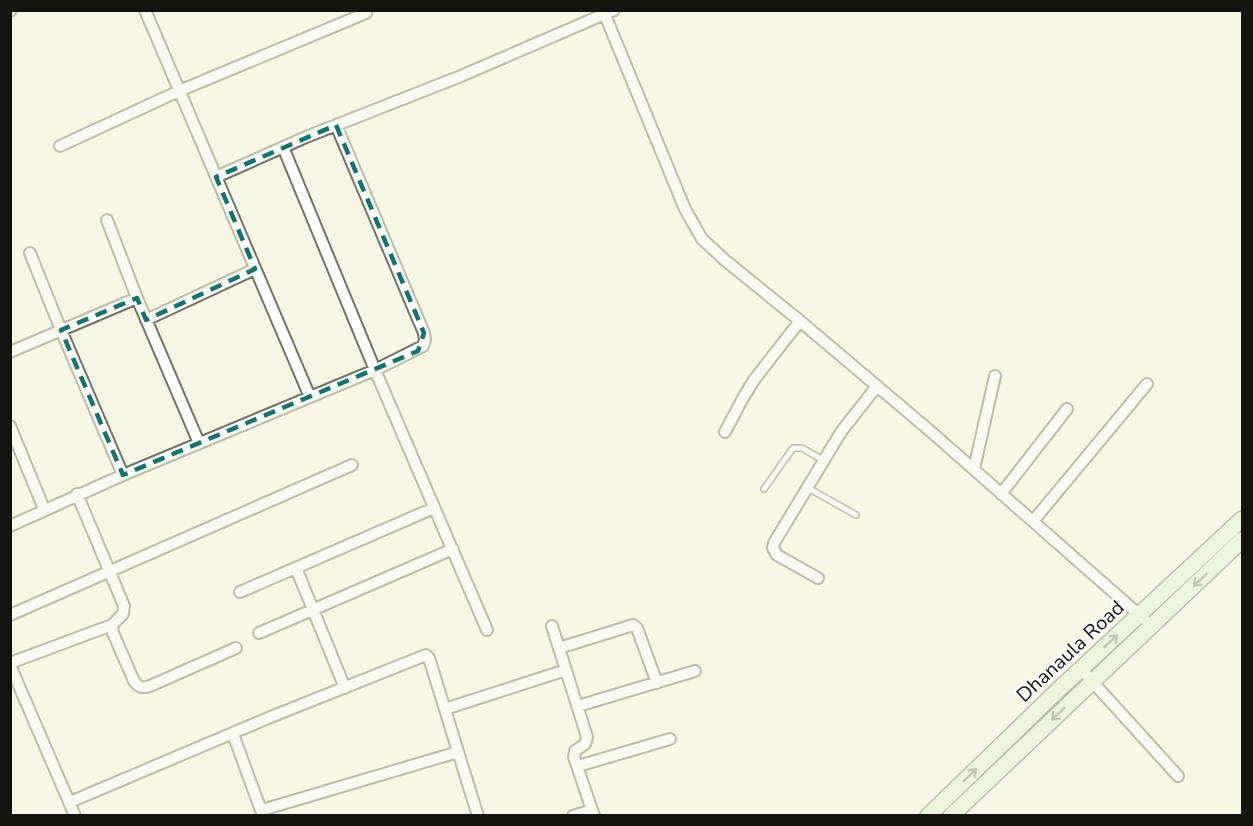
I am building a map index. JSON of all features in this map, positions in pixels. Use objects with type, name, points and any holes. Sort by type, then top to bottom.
[{"type":"street","points":[[145,10],[310,398]]},
{"type":"street","points":[[60,147],[179,91],[366,13]]},
{"type":"street","points":[[216,177],[336,124],[610,13],[685,209],[702,238],[726,261],[878,386],[1001,495],[1034,520],[1152,625]]},
{"type":"street","points":[[10,526],[77,494],[375,370],[418,351],[423,346],[424,333],[336,124]]},
{"type":"street","points":[[283,147],[375,370],[487,630]]},
{"type":"street","points":[[107,220],[146,320],[199,443]]},
{"type":"street","points":[[30,253],[123,475]]},
{"type":"street","points":[[146,320],[255,269]]},
{"type":"street","points":[[10,352],[137,298]]},
{"type":"street","points":[[725,432],[754,380],[800,321]]},
{"type":"street","points":[[974,469],[995,376]]},
{"type":"street","points":[[1034,520],[1147,384]]},
{"type":"street","points":[[818,578],[777,555],[772,548],[777,536],[841,432],[878,386]]},
{"type":"street","points":[[1001,495],[1067,409]]},
{"type":"street","points":[[10,426],[44,509]]},
{"type":"street","points":[[10,615],[352,465]]},
{"type":"street","points":[[75,816],[10,664],[112,626],[125,610],[77,494]]},
{"type":"street","points":[[240,592],[434,508]]},
{"type":"street","name":"Dhanaula Road","points":[[951,816],[1238,541],[1242,519]]},
{"type":"street","name":"Dhanaula Road","points":[[928,816],[1139,614],[1238,541]]},
{"type":"street","points":[[259,633],[453,549]]},
{"type":"street","points":[[296,568],[345,687]]},
{"type":"street","points":[[559,648],[633,625],[637,628],[657,682]]},
{"type":"street","points":[[112,626],[113,633],[138,687],[144,688],[236,648]]},
{"type":"street","points":[[552,626],[587,740],[584,746],[575,751],[593,813],[573,816]]},
{"type":"street","points":[[70,802],[426,655],[429,658],[478,816]]},
{"type":"street","points":[[1081,669],[1178,776]]},
{"type":"street","points":[[445,709],[566,670]]},
{"type":"street","points":[[578,706],[695,671]]},
{"type":"street","points":[[233,734],[263,813],[458,752]]},
{"type":"street","points":[[578,766],[670,739]]},
{"type":"lane","points":[[764,489],[793,448],[802,448],[823,460]]},
{"type":"lane","points":[[807,487],[856,515]]},
{"type":"highlighted area","points":[[336,125],[424,333],[418,351],[123,475],[61,330],[137,298],[146,320],[255,269],[216,177]]}]
